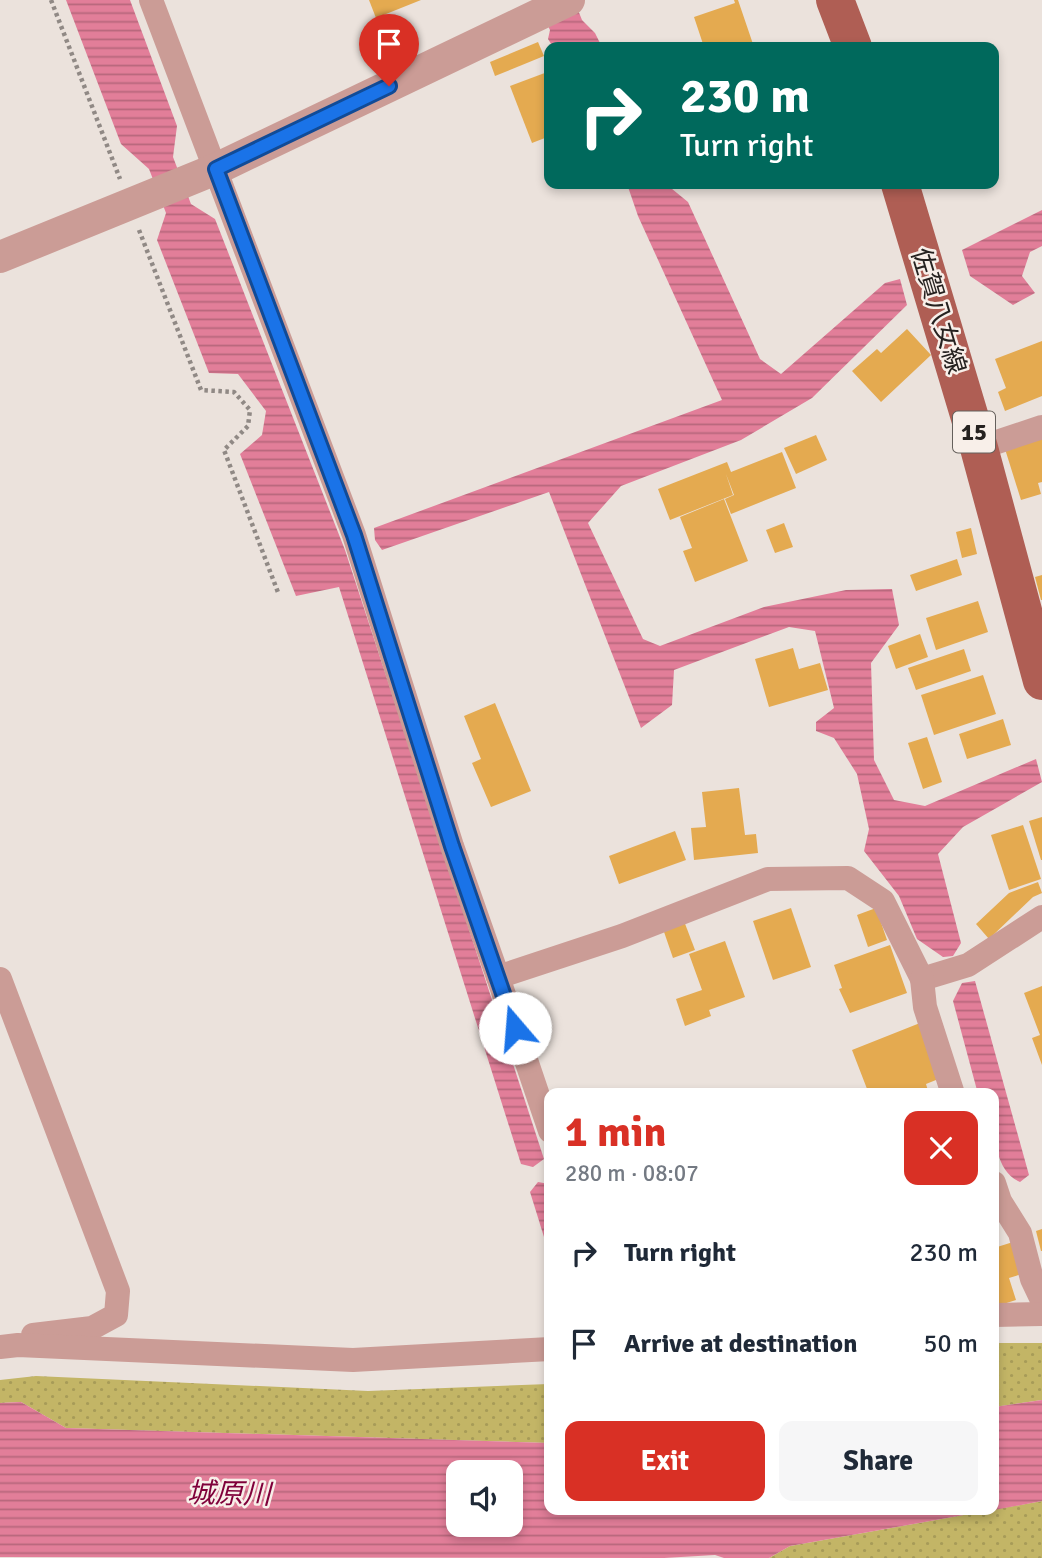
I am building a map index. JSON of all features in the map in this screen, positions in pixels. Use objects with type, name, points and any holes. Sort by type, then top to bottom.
[{"type":"main road","points":[[835,0],[851,42]]},
{"type":"main road","name":"佐賀八女線","points":[[901,189],[979,448],[1042,681]]},
{"type":"street","points":[[152,0],[206,173],[354,535],[452,846],[544,1113]]},
{"type":"street","points":[[0,257],[206,173],[569,0]]},
{"type":"street","points":[[979,448],[1042,427]]},
{"type":"street","points":[[498,977],[622,936],[768,879],[848,878],[883,901],[922,979],[925,1007],[951,1088]]},
{"type":"street","points":[[922,979],[968,965],[1042,917]]},
{"type":"street","points":[[0,979],[118,1291],[116,1315],[92,1328],[35,1333],[9,1346]]},
{"type":"street","points":[[999,1197],[1020,1233],[1032,1279],[1042,1300]]},
{"type":"street","points":[[999,1315],[1042,1314]]},
{"type":"street","points":[[9,1346],[352,1360],[544,1349]]},
{"type":"path","points":[[51,0],[140,202],[201,390],[234,392],[250,410],[247,426],[224,450],[279,595]]},
{"type":"shaded area","points":[[999,1343],[1042,1343],[1042,1400],[999,1406]]},
{"type":"shaded area","points":[[36,1376],[368,1391],[544,1384],[544,1443],[66,1428],[21,1402],[0,1403],[0,1380]]},
{"type":"shaded area","points":[[1042,1501],[1042,1558],[769,1558],[790,1546],[964,1515],[999,1515],[999,1509]]},
{"type":"water","points":[[66,0],[130,0],[177,126],[173,157],[191,204],[215,219],[345,550],[544,1159],[533,1167],[521,1164],[339,587],[296,596],[240,454],[262,435],[266,411],[238,374],[209,373],[157,240],[166,213],[149,169],[121,144]]},
{"type":"water","points":[[535,0],[574,0],[582,20],[600,42],[550,42],[550,30]]},
{"type":"water","points":[[629,189],[672,189],[688,202],[760,359],[781,374],[885,283],[900,279],[907,305],[812,398],[741,440],[621,486],[588,523],[643,639],[660,646],[764,607],[846,590],[892,589],[899,625],[871,663],[874,760],[894,800],[925,806],[1036,759],[1042,782],[963,827],[938,854],[961,943],[953,956],[943,957],[917,939],[899,896],[864,851],[869,829],[857,774],[834,738],[816,731],[816,722],[834,708],[815,631],[789,627],[674,670],[672,705],[641,728],[549,492],[382,550],[375,540],[374,528],[722,400],[638,216]]},
{"type":"water","points":[[1042,210],[1042,246],[1030,252],[1022,276],[1035,293],[1013,305],[970,276],[962,250]]},
{"type":"water","points":[[975,981],[1029,1175],[1020,1182],[1010,1176],[999,1155],[999,1088],[976,1088],[953,1001],[962,983]]},
{"type":"water","points":[[538,1182],[544,1183],[544,1237],[530,1192]]},
{"type":"water","points":[[1042,1400],[1042,1501],[999,1509],[999,1406]]},
{"type":"water","name":"城原川","points":[[21,1402],[66,1428],[544,1443],[544,1515],[964,1515],[790,1546],[769,1558],[724,1558],[715,1555],[664,1558],[0,1557],[0,1403]]},
{"type":"building","points":[[369,0],[421,0],[376,18]]},
{"type":"building","points":[[734,0],[738,0],[752,42],[702,42],[694,17],[735,3]]},
{"type":"building","points":[[538,42],[544,56],[495,76],[490,62]]},
{"type":"building","points":[[544,73],[544,138],[532,143],[510,86]]},
{"type":"building","points":[[907,329],[931,355],[881,402],[852,371],[877,349],[881,353]]},
{"type":"building","points":[[1042,341],[1042,396],[1005,411],[998,392],[1006,388],[995,359]]},
{"type":"building","points":[[816,435],[827,460],[796,474],[784,448]]},
{"type":"building","points":[[1042,438],[1042,482],[1038,483],[1041,494],[1021,500],[1005,449]]},
{"type":"building","points":[[782,452],[796,488],[731,514],[725,499],[734,495],[726,474],[733,495],[670,520],[658,489],[727,462],[731,472]]},
{"type":"building","points":[[724,499],[748,561],[695,582],[683,551],[692,548],[680,517]]},
{"type":"building","points":[[784,523],[793,547],[775,553],[766,530]]},
{"type":"building","points":[[971,528],[977,554],[962,558],[956,532]]},
{"type":"building","points":[[957,559],[962,575],[916,591],[910,575]]},
{"type":"building","points":[[1042,575],[1042,600],[1041,600],[1035,577]]},
{"type":"building","points":[[978,601],[988,632],[936,650],[926,618]]},
{"type":"building","points":[[920,634],[928,657],[896,669],[888,646]]},
{"type":"building","points":[[793,648],[799,669],[820,663],[828,690],[769,707],[755,659]]},
{"type":"building","points":[[964,649],[971,671],[916,690],[908,668]]},
{"type":"building","points":[[983,675],[996,714],[934,735],[921,695]]},
{"type":"building","points":[[495,703],[531,791],[491,807],[472,763],[481,759],[464,716]]},
{"type":"building","points":[[1003,719],[1011,745],[967,759],[959,734]]},
{"type":"building","points":[[927,737],[942,782],[923,789],[908,743]]},
{"type":"building","points":[[739,788],[745,835],[756,834],[758,853],[694,860],[691,828],[706,827],[702,792]]},
{"type":"building","points":[[1042,817],[1042,860],[1041,860],[1029,821]]},
{"type":"building","points":[[1023,825],[1041,879],[1009,890],[991,835]]},
{"type":"building","points":[[675,831],[686,860],[619,884],[609,856]]},
{"type":"building","points":[[1038,882],[1042,893],[1033,897],[989,939],[976,924],[1009,893]]},
{"type":"building","points":[[791,908],[811,967],[773,980],[753,921]]},
{"type":"building","points":[[876,908],[887,940],[868,947],[857,915]]},
{"type":"building","points":[[684,921],[695,950],[673,958],[663,929]]},
{"type":"building","points":[[725,941],[745,997],[709,1010],[711,1016],[685,1026],[676,999],[702,990],[689,954]]},
{"type":"building","points":[[890,945],[907,993],[850,1013],[839,989],[842,988],[834,965]]},
{"type":"building","points":[[1042,986],[1042,1065],[1032,1038],[1040,1035],[1024,993]]},
{"type":"building","points":[[920,1023],[941,1078],[926,1084],[927,1088],[867,1088],[852,1050]]},
{"type":"building","points":[[1042,1229],[1042,1251],[1041,1251],[1036,1231]]},
{"type":"building","points":[[1013,1242],[1022,1274],[1009,1278],[1016,1300],[999,1305],[999,1246]]},
{"type":"route","points":[[389,86],[216,169],[354,535],[452,846],[515,1028]]}]
